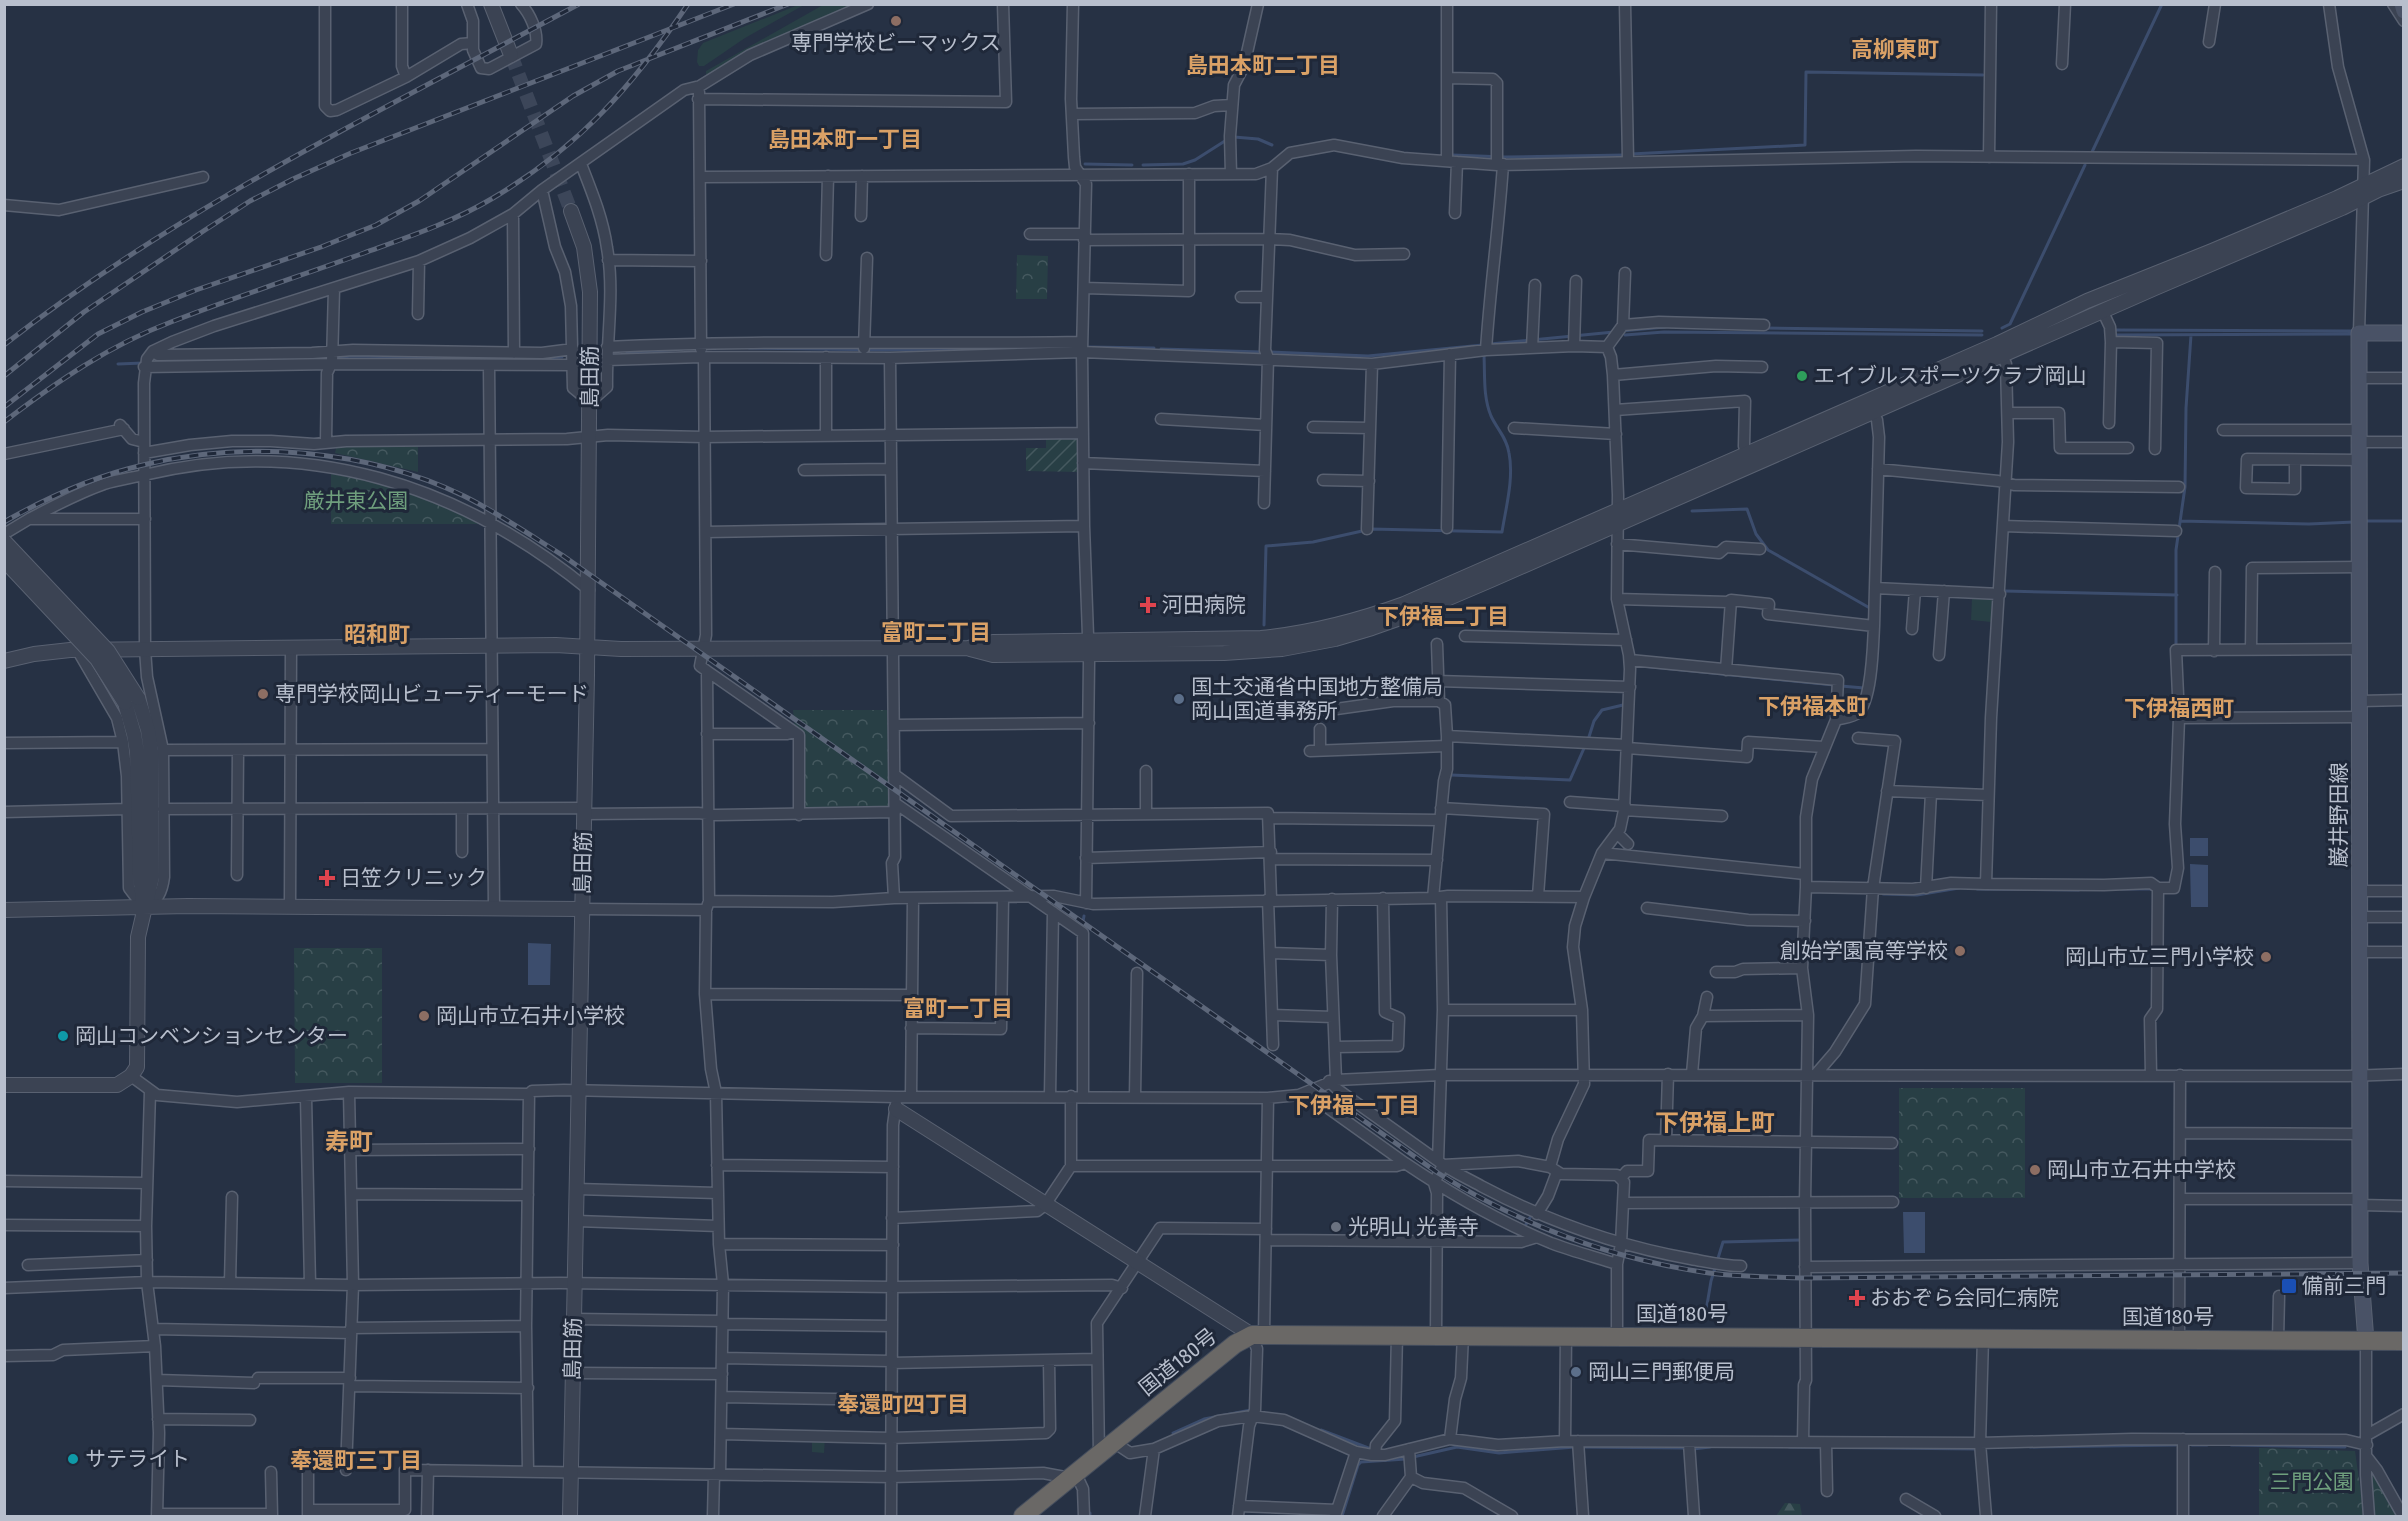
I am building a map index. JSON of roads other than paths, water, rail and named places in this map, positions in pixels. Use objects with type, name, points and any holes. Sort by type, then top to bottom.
[{"type":"highway","name":"国道180号","points":[[1023,1516],[1235,1344],[1258,1334],[2403,1341]]},
{"type":"main road","points":[[2402,4],[2403,11]]},
{"type":"main road","points":[[2359,333],[2403,333]]},
{"type":"main road","name":"巌井野田線","points":[[2359,333],[2359,1134],[2360,1263],[2366,1341]]},
{"type":"street","points":[[325,4],[325,106],[330,111],[337,110],[405,77],[461,44],[473,43]]},
{"type":"street","points":[[402,4],[402,66],[405,77]]},
{"type":"street","points":[[466,4],[472,21],[472,51],[481,68],[489,69],[536,44],[538,36],[527,6]]},
{"type":"street","points":[[491,4],[511,55]]},
{"type":"street","points":[[147,360],[214,326],[419,261],[470,238],[513,214],[542,190],[684,90],[700,86],[750,55],[868,4]]},
{"type":"street","points":[[698,99],[1006,102],[1003,4]]},
{"type":"street","points":[[1073,4],[1072,114],[1075,167],[1086,184],[1082,347],[1089,723],[1086,903]]},
{"type":"street","points":[[1231,174],[1234,85],[1244,66],[1258,4]]},
{"type":"street","points":[[1448,4],[1448,78],[1455,213]]},
{"type":"street","points":[[1625,4],[1628,156]]},
{"type":"street","points":[[1989,157],[1991,4]]},
{"type":"street","points":[[2062,64],[2065,4]]},
{"type":"street","points":[[2209,42],[2215,4]]},
{"type":"street","points":[[2330,4],[2338,67],[2364,160],[2359,333]]},
{"type":"street","points":[[2393,4],[2403,21]]},
{"type":"street","points":[[1448,78],[1493,79],[1497,83],[1498,243],[1492,260],[1486,346]]},
{"type":"street","points":[[700,86],[698,99],[701,177],[701,350],[706,532],[706,634],[700,666],[798,735],[799,815]]},
{"type":"street","points":[[1072,114],[1195,113],[1214,106],[1232,105]]},
{"type":"street","points":[[701,177],[1256,174],[1272,168],[1290,153],[1334,145],[1403,158],[1452,162],[1628,156],[2364,160]]},
{"type":"street","points":[[542,190],[555,247],[565,272],[571,306],[573,388],[590,402],[607,387],[608,260],[598,208],[580,164]]},
{"type":"street","points":[[4,661],[34,654],[145,648],[556,645],[588,648],[894,649],[968,648],[993,642],[1088,648],[1224,646],[1261,638],[1298,640],[1333,633],[1368,617],[1488,574],[2000,350],[2103,312],[2197,265],[2364,191],[2403,166]]},
{"type":"street","points":[[1264,503],[1266,297],[1272,168]]},
{"type":"street","points":[[1084,288],[1189,291],[1189,174]]},
{"type":"street","points":[[826,255],[828,176]]},
{"type":"street","points":[[861,216],[862,176]]},
{"type":"street","points":[[4,205],[59,210],[203,177]]},
{"type":"street","points":[[2364,191],[2403,181]]},
{"type":"street","name":"島田筋","points":[[570,1516],[588,648],[590,402],[590,292],[584,247],[571,211]]},
{"type":"street","points":[[513,214],[514,352]]},
{"type":"street","points":[[1030,234],[1189,240],[1268,239],[1311,244],[1355,255],[1404,254]]},
{"type":"street","points":[[864,350],[867,258]]},
{"type":"street","points":[[608,260],[701,261]]},
{"type":"street","points":[[418,314],[419,261]]},
{"type":"street","points":[[2000,350],[2087,301],[2197,265]]},
{"type":"street","points":[[1607,347],[1619,330],[1625,273]]},
{"type":"street","points":[[1574,339],[1576,281]]},
{"type":"street","points":[[1532,343],[1535,285]]},
{"type":"street","points":[[2087,301],[2090,308],[2125,294],[2154,288]]},
{"type":"street","points":[[326,442],[327,373],[332,358],[334,289]]},
{"type":"street","points":[[1241,297],[1266,297]]},
{"type":"street","points":[[2103,312],[2110,327],[2111,342],[2109,423]]},
{"type":"street","points":[[1619,330],[1659,322],[1764,325]]},
{"type":"street","points":[[607,360],[701,350],[864,350],[959,345],[1267,354],[1372,364],[1450,354],[1486,346],[1574,339],[1607,347]]},
{"type":"street","points":[[2111,342],[2157,343],[2155,448]]},
{"type":"street","points":[[608,347],[826,357],[864,350],[890,358],[1082,347]]},
{"type":"street","points":[[1538,1214],[1548,1196],[1558,1139],[1584,1084],[1582,1010],[1573,947],[1575,926],[1602,854],[1623,820],[1624,808],[1630,687],[1629,660],[1617,599],[1616,434],[1613,375],[1611,357],[1607,347]]},
{"type":"street","points":[[147,360],[332,358],[353,350],[542,353],[573,350]]},
{"type":"street","points":[[1986,884],[1990,801],[1988,795],[2008,413],[2006,364],[2000,350]]},
{"type":"street","points":[[1447,528],[1450,354]]},
{"type":"street","points":[[147,360],[158,355],[332,358],[489,366],[574,364]]},
{"type":"street","points":[[826,357],[826,436]]},
{"type":"street","points":[[890,358],[895,775],[895,857],[892,863],[894,898]]},
{"type":"street","points":[[144,908],[156,901],[163,890],[163,750],[147,677],[145,648],[144,448],[147,360]]},
{"type":"street","points":[[1367,529],[1372,364]]},
{"type":"street","points":[[489,366],[494,907]]},
{"type":"street","points":[[1613,375],[1716,366],[1762,367]]},
{"type":"street","points":[[2360,378],[2403,378]]},
{"type":"street","points":[[1615,410],[1745,401],[1744,446],[1749,460]]},
{"type":"street","points":[[1836,720],[1856,715],[1860,711],[1868,688],[1874,626],[1878,469],[1878,428],[1871,406]]},
{"type":"street","points":[[2008,413],[2059,413],[2060,448],[2128,448]]},
{"type":"street","points":[[1161,418],[1266,425]]},
{"type":"street","points":[[4,454],[122,427],[144,448],[232,441],[314,444],[589,437],[1083,433]]},
{"type":"street","points":[[1314,427],[1370,428]]},
{"type":"street","points":[[1514,428],[1616,434]]},
{"type":"street","points":[[2223,430],[2360,436],[2403,442]]},
{"type":"street","points":[[2295,460],[2295,489],[2246,488],[2247,459],[2360,460]]},
{"type":"street","points":[[4,534],[29,519],[104,484],[170,468],[216,462],[292,462],[368,474],[407,485],[467,510],[515,536],[588,590]]},
{"type":"street","points":[[1083,463],[1265,471]]},
{"type":"street","points":[[804,470],[891,469]]},
{"type":"street","points":[[1878,469],[2006,483],[2180,487]]},
{"type":"street","points":[[1323,480],[1369,481]]},
{"type":"street","points":[[29,519],[145,519]]},
{"type":"street","points":[[706,532],[1084,526]]},
{"type":"street","points":[[2002,526],[2176,531]]},
{"type":"street","points":[[4,541],[108,651],[138,698],[148,730],[152,768],[152,877],[138,936],[139,1055],[137,1067],[130,1076],[117,1084],[4,1085]]},
{"type":"street","points":[[1617,544],[1719,553],[1726,547],[1760,549]]},
{"type":"street","points":[[4,560],[97,659],[124,703],[137,752],[140,876],[144,908]]},
{"type":"street","points":[[2252,649],[2252,568],[2360,567]]},
{"type":"street","points":[[2214,651],[2215,572]]},
{"type":"street","points":[[1875,588],[2000,594]]},
{"type":"street","points":[[1912,629],[1915,590]]},
{"type":"street","points":[[1939,655],[1944,591]]},
{"type":"street","points":[[1617,599],[1728,603],[1731,600],[1769,604],[1768,614],[1874,626]]},
{"type":"street","points":[[1726,670],[1731,600]]},
{"type":"street","points":[[1465,636],[1626,640]]},
{"type":"street","points":[[1437,644],[1440,701]]},
{"type":"street","points":[[290,906],[291,647]]},
{"type":"street","points":[[1806,887],[1926,888],[1951,883],[2104,885],[2151,883],[2158,888],[2174,888],[2178,868],[2175,824],[2179,718],[2176,651],[2360,649]]},
{"type":"street","points":[[78,651],[100,685],[117,718],[123,742],[128,809],[129,888],[144,908]]},
{"type":"street","points":[[1629,660],[1838,680],[1834,713],[1836,720],[1823,747],[1808,793],[1802,968],[1808,1015],[1811,1074],[1806,1143],[1806,1337],[1803,1442]]},
{"type":"street","points":[[707,671],[708,906],[705,994],[711,1070],[716,1093],[718,1226],[723,1284],[721,1434],[713,1516]]},
{"type":"street","points":[[1438,681],[1630,687]]},
{"type":"street","points":[[2360,701],[2403,700]]},
{"type":"street","points":[[1315,712],[1393,701],[1440,701],[1445,705],[1447,741],[1437,860],[1443,1010],[1440,1163],[1434,1183],[1437,1193],[1436,1335]]},
{"type":"street","points":[[2179,718],[2360,717]]},
{"type":"street","points":[[894,725],[1089,723]]},
{"type":"street","points":[[1320,729],[1315,750],[1447,741],[1587,743],[1747,757],[1748,742],[1823,747]]},
{"type":"street","points":[[707,734],[794,732]]},
{"type":"street","points":[[1811,1074],[1835,1052],[1865,1004],[1872,888],[1895,741],[1858,738]]},
{"type":"street","points":[[4,743],[123,742]]},
{"type":"street","points":[[163,750],[491,749]]},
{"type":"street","points":[[237,875],[238,750]]},
{"type":"street","points":[[1146,771],[1146,814]]},
{"type":"street","points":[[895,775],[951,816],[1269,813],[1273,1045]]},
{"type":"street","points":[[1887,791],[1988,795]]},
{"type":"street","points":[[1926,888],[1930,793]]},
{"type":"street","points":[[1570,802],[1722,816]]},
{"type":"street","points":[[163,809],[492,810],[799,815],[895,808],[1083,933],[1083,1096]]},
{"type":"street","points":[[1442,808],[1544,814],[1538,896]]},
{"type":"street","points":[[4,812],[128,809]]},
{"type":"street","points":[[462,810],[462,852]]},
{"type":"street","points":[[1270,818],[1440,820]]},
{"type":"street","points":[[1617,833],[1628,844]]},
{"type":"street","points":[[1602,854],[1805,874]]},
{"type":"street","points":[[1086,858],[1271,856],[1437,860]]},
{"type":"street","points":[[2151,1075],[2150,1019],[2157,1010],[2158,888]]},
{"type":"street","points":[[2360,891],[2403,891]]},
{"type":"street","points":[[4,910],[290,906],[582,909],[833,902],[894,898],[1062,896],[1086,903],[1584,897]]},
{"type":"street","points":[[911,1028],[1001,1029],[1003,898]]},
{"type":"street","points":[[1335,1047],[1398,1046],[1399,1018],[1384,1012],[1383,898]]},
{"type":"street","points":[[911,1096],[913,899]]},
{"type":"street","points":[[1332,899],[1330,955],[1335,1047],[1333,1081],[1336,1089],[1440,1163],[1538,1214],[1621,1244],[1716,1264],[1741,1266]]},
{"type":"street","points":[[1647,908],[1748,920],[1805,921]]},
{"type":"street","points":[[1050,1096],[1053,912]]},
{"type":"street","points":[[2360,917],[2403,917]]},
{"type":"street","points":[[2360,952],[2403,951]]},
{"type":"street","points":[[1271,953],[1330,955]]},
{"type":"street","points":[[1716,972],[1802,968]]},
{"type":"street","points":[[1135,1096],[1137,973]]},
{"type":"street","points":[[705,994],[912,995]]},
{"type":"street","points":[[1692,1074],[1696,1028],[1703,1016],[1707,997]]},
{"type":"street","points":[[1443,1010],[1582,1010]]},
{"type":"street","points":[[1272,1014],[1333,1017]]},
{"type":"street","points":[[1703,1016],[1808,1015]]},
{"type":"street","points":[[1666,1140],[1668,1074]]},
{"type":"street","points":[[130,1076],[157,1095],[237,1102],[349,1092],[529,1094],[532,1091],[579,1090],[716,1093],[896,1103],[911,1096],[1268,1098],[1307,1093],[1333,1081],[1440,1075],[2403,1074]]},
{"type":"street","points":[[2179,1340],[2180,1075]]},
{"type":"street","points":[[150,1092],[146,1226],[147,1281],[157,1380],[157,1515],[272,1515],[271,1472]]},
{"type":"street","points":[[346,1470],[353,1285],[349,1092]]},
{"type":"street","points":[[1307,1093],[1434,1183],[1537,1237],[1617,1264]]},
{"type":"street","points":[[528,1471],[526,1326],[529,1094]]},
{"type":"street","points":[[892,1218],[1037,1211],[1045,1205],[1071,1166],[1071,1096]]},
{"type":"street","points":[[306,1097],[310,1284]]},
{"type":"street","points":[[1268,1098],[1266,1235],[1257,1349],[1255,1410],[1252,1416],[1238,1511],[1336,1513],[1356,1452]]},
{"type":"street","points":[[891,1516],[892,1125],[896,1103]]},
{"type":"street","points":[[896,1103],[1045,1205],[1258,1334]]},
{"type":"street","points":[[2180,1133],[2359,1134]]},
{"type":"street","points":[[1621,1178],[1627,1171],[1648,1171],[1649,1140],[1892,1143]]},
{"type":"street","points":[[351,1150],[529,1149]]},
{"type":"street","points":[[1440,1163],[1518,1161],[1554,1170],[1617,1175],[1621,1178],[1624,1182],[1621,1244],[1617,1264],[1617,1336]]},
{"type":"street","points":[[1071,1166],[1396,1166],[1405,1163]]},
{"type":"street","points":[[717,1165],[892,1167]]},
{"type":"street","points":[[4,1181],[146,1183]]},
{"type":"street","points":[[577,1189],[717,1193]]},
{"type":"street","points":[[351,1194],[528,1195]]},
{"type":"street","points":[[231,1283],[232,1197]]},
{"type":"street","points":[[2180,1199],[2360,1202],[2403,1206]]},
{"type":"street","points":[[1623,1203],[1893,1202]]},
{"type":"street","points":[[577,1221],[718,1226]]},
{"type":"street","points":[[4,1225],[146,1226]]},
{"type":"street","points":[[1099,1455],[1096,1323],[1122,1288],[1160,1228],[1437,1242],[1521,1242],[1537,1237]]},
{"type":"street","points":[[719,1244],[892,1245]]},
{"type":"street","points":[[28,1265],[147,1260]]},
{"type":"street","points":[[1805,1267],[2360,1263]]},
{"type":"street","points":[[4,1288],[147,1281],[353,1285],[574,1283],[893,1287],[1112,1285],[1122,1288]]},
{"type":"street","points":[[2278,1340],[2279,1296]]},
{"type":"street","points":[[574,1318],[892,1326]]},
{"type":"street","points":[[153,1329],[351,1331],[526,1326]]},
{"type":"street","points":[[1372,1455],[1376,1445],[1395,1421],[1397,1335]]},
{"type":"street","points":[[1450,1439],[1455,1399],[1461,1378],[1463,1335]]},
{"type":"street","points":[[1565,1441],[1566,1335]]},
{"type":"street","points":[[1983,1338],[1980,1443],[1986,1516]]},
{"type":"street","points":[[2366,1341],[2368,1516]]},
{"type":"street","points":[[4,1356],[53,1355],[63,1350],[155,1346]]},
{"type":"street","points":[[722,1358],[891,1362],[1097,1359]]},
{"type":"street","points":[[721,1434],[891,1437],[1046,1433],[1050,1429],[1049,1360]]},
{"type":"street","points":[[573,1373],[722,1374]]},
{"type":"street","points":[[157,1380],[350,1382],[528,1388]]},
{"type":"street","points":[[722,1397],[891,1400]]},
{"type":"street","points":[[1114,1443],[1130,1453],[1154,1449],[1218,1421],[1252,1416],[1284,1420],[1356,1452],[1372,1455],[1409,1455],[1450,1439],[1498,1445],[1565,1441],[1579,1446],[1689,1447],[1803,1442],[1826,1446],[2182,1439],[2367,1440],[2403,1414]]},
{"type":"street","points":[[158,1419],[250,1420]]},
{"type":"street","points":[[2182,1439],[2183,1516]]},
{"type":"street","points":[[1579,1446],[1583,1516]]},
{"type":"street","points":[[1826,1446],[1827,1491]]},
{"type":"street","points":[[1689,1447],[1694,1516]]},
{"type":"street","points":[[1145,1516],[1154,1449]]},
{"type":"street","points":[[1383,1516],[1411,1478],[1409,1455]]},
{"type":"street","points":[[2367,1457],[2403,1516]]},
{"type":"street","points":[[308,1471],[308,1513],[405,1510],[407,1470],[428,1470],[891,1477],[1043,1473],[1073,1476],[1083,1489],[1084,1516]]},
{"type":"street","points":[[427,1516],[428,1470]]},
{"type":"street","points":[[1411,1478],[1423,1483],[1464,1488],[1512,1516]]},
{"type":"street","points":[[1906,1499],[1935,1516]]},
{"type":"water","points":[[2190,838],[2208,838],[2208,856],[2190,856]]},
{"type":"water","points":[[2190,864],[2208,865],[2208,907],[2191,907]]},
{"type":"water","points":[[528,943],[551,944],[550,985],[528,985]]},
{"type":"water","points":[[1903,1212],[1925,1212],[1925,1253],[1904,1253]]},
{"type":"waterway","points":[[2092,152],[2162,4]]},
{"type":"waterway","points":[[1631,154],[1805,145],[1806,72],[1983,75]]},
{"type":"waterway","points":[[1234,137],[1258,139],[1272,145]]},
{"type":"waterway","points":[[1143,165],[1183,164],[1195,160],[1228,139]]},
{"type":"waterway","points":[[1452,155],[1505,157],[1625,155]]},
{"type":"waterway","points":[[1085,164],[1132,165]]},
{"type":"waterway","points":[[2002,328],[2010,324],[2085,165]]},
{"type":"waterway","points":[[1621,331],[1665,327]]},
{"type":"waterway","points":[[1765,328],[1982,331]]},
{"type":"waterway","points":[[2116,330],[2353,331]]},
{"type":"waterway","points":[[1490,344],[1614,332]]},
{"type":"waterway","points":[[1625,335],[1664,332],[1982,335]]},
{"type":"waterway","points":[[2116,335],[2353,334]]},
{"type":"waterway","points":[[2176,647],[2176,550],[2185,487],[2186,408],[2191,335]]},
{"type":"waterway","points":[[1268,352],[1368,356],[1483,345]]},
{"type":"waterway","points":[[1088,347],[1154,348]]},
{"type":"waterway","points":[[749,348],[885,350],[991,348]]},
{"type":"waterway","points":[[627,353],[682,349]]},
{"type":"waterway","points":[[1161,349],[1262,352]]},
{"type":"waterway","points":[[336,358],[351,356],[525,359],[562,357]]},
{"type":"waterway","points":[[1264,625],[1266,546],[1313,542],[1371,529],[1502,532],[1511,472],[1508,448],[1488,409],[1484,356]]},
{"type":"waterway","points":[[118,364],[143,363]]},
{"type":"waterway","points":[[1692,511],[1747,509],[1756,534],[1768,550],[1868,607]]},
{"type":"waterway","points":[[2180,521],[2309,524],[2354,522]]},
{"type":"waterway","points":[[2366,521],[2404,521]]},
{"type":"waterway","points":[[2005,591],[2177,595]]},
{"type":"waterway","points":[[1642,666],[1834,685]]},
{"type":"waterway","points":[[1841,686],[1864,688]]},
{"type":"waterway","points":[[1588,740],[1594,721],[1602,710],[1623,705]]},
{"type":"waterway","points":[[1451,775],[1570,780],[1585,746]]},
{"type":"waterway","points":[[1883,894],[1917,895],[1959,888]]},
{"type":"waterway","points":[[1977,889],[2079,890]]},
{"type":"waterway","points":[[2121,889],[2151,889]]},
{"type":"waterway","points":[[1082,927],[1084,916]]},
{"type":"waterway","points":[[1525,1226],[1531,1216]]},
{"type":"waterway","points":[[1705,1317],[1711,1281],[1723,1242],[1801,1240]]},
{"type":"waterway","points":[[1173,1433],[1204,1419],[1251,1410]]},
{"type":"waterway","points":[[1321,1430],[1371,1449]]},
{"type":"waterway","points":[[2030,1447],[2176,1445]]},
{"type":"waterway","points":[[2192,1445],[2207,1445]]},
{"type":"waterway","points":[[2231,1445],[2345,1447]]},
{"type":"waterway","points":[[1413,1457],[1457,1447],[1499,1453],[1575,1447]]},
{"type":"waterway","points":[[1582,1447],[1686,1448]]},
{"type":"waterway","points":[[1693,1449],[1710,1447]]},
{"type":"waterway","points":[[1789,1447],[1977,1449]]},
{"type":"waterway","points":[[1342,1516],[1358,1465],[1361,1462],[1406,1459]]},
{"type":"tunnel","points":[[511,55],[571,211]]},
{"type":"railway","points":[[4,345],[71,295],[212,204],[357,122],[579,4]]},
{"type":"railway","points":[[4,422],[84,366],[148,331],[414,235],[493,198],[552,157],[602,113],[646,62],[688,4]]},
{"type":"railway","points":[[4,376],[84,312],[250,201],[293,179],[351,153],[734,4]]},
{"type":"railway","points":[[4,407],[98,334],[142,312],[196,290],[321,247],[376,225],[419,201],[573,96],[618,71],[788,4]]},
{"type":"railway","points":[[4,522],[55,496],[107,475],[183,457],[223,453],[265,451],[347,459],[427,480],[464,496],[562,555],[1438,1173],[1501,1209],[1534,1224],[1603,1249],[1673,1267],[1709,1273],[1769,1277],[2404,1273]]},
{"type":"place","name":"専門学校ビーマックス","points":[[896,21]]},
{"type":"place","name":"エイブルスポーツクラブ岡山","points":[[1802,376]]},
{"type":"place","name":"河田病院","points":[[1148,605]]},
{"type":"place","name":"専門学校岡山ビューティーモード","points":[[263,694]]},
{"type":"place","name":"国土交通省中国地方整備局 岡山国道事務所","points":[[1179,699]]},
{"type":"place","name":"日笠クリニック","points":[[327,878]]},
{"type":"place","name":"創始学園高等学校","points":[[1960,951]]},
{"type":"place","name":"岡山市立三門小学校","points":[[2266,957]]},
{"type":"place","name":"岡山市立石井小学校","points":[[424,1016]]},
{"type":"place","name":"岡山コンベンションセンター","points":[[63,1036]]},
{"type":"place","name":"岡山市立石井中学校","points":[[2035,1170]]},
{"type":"place","name":"光明山 光善寺","points":[[1336,1227]]},
{"type":"place","name":"備前三門","points":[[2289,1286]]},
{"type":"place","name":"おおぞら会同仁病院","points":[[1857,1298]]},
{"type":"place","name":"岡山三門郵便局","points":[[1576,1372]]},
{"type":"place","name":"サテライト","points":[[73,1459]]},
{"type":"district","name":"高柳東町","points":[[1895,49]]},
{"type":"district","name":"島田本町二丁目","points":[[1263,65]]},
{"type":"district","name":"島田本町一丁目","points":[[845,139]]},
{"type":"district","name":"下伊福二丁目","points":[[1443,616]]},
{"type":"district","name":"富町二丁目","points":[[936,632]]},
{"type":"district","name":"昭和町","points":[[377,634]]},
{"type":"district","name":"下伊福本町","points":[[1813,706]]},
{"type":"district","name":"下伊福西町","points":[[2179,708]]},
{"type":"district","name":"富町一丁目","points":[[958,1008]]},
{"type":"district","name":"下伊福一丁目","points":[[1354,1105]]},
{"type":"district","name":"下伊福上町","points":[[1715,1123]]},
{"type":"district","name":"寿町","points":[[349,1142]]},
{"type":"district","name":"奉還町四丁目","points":[[903,1404]]},
{"type":"district","name":"奉還町三丁目","points":[[356,1460]]},
{"type":"park label","name":"厳井東公園","points":[[356,501]]},
{"type":"park label","name":"三門公園","points":[[2312,1482]]}]
